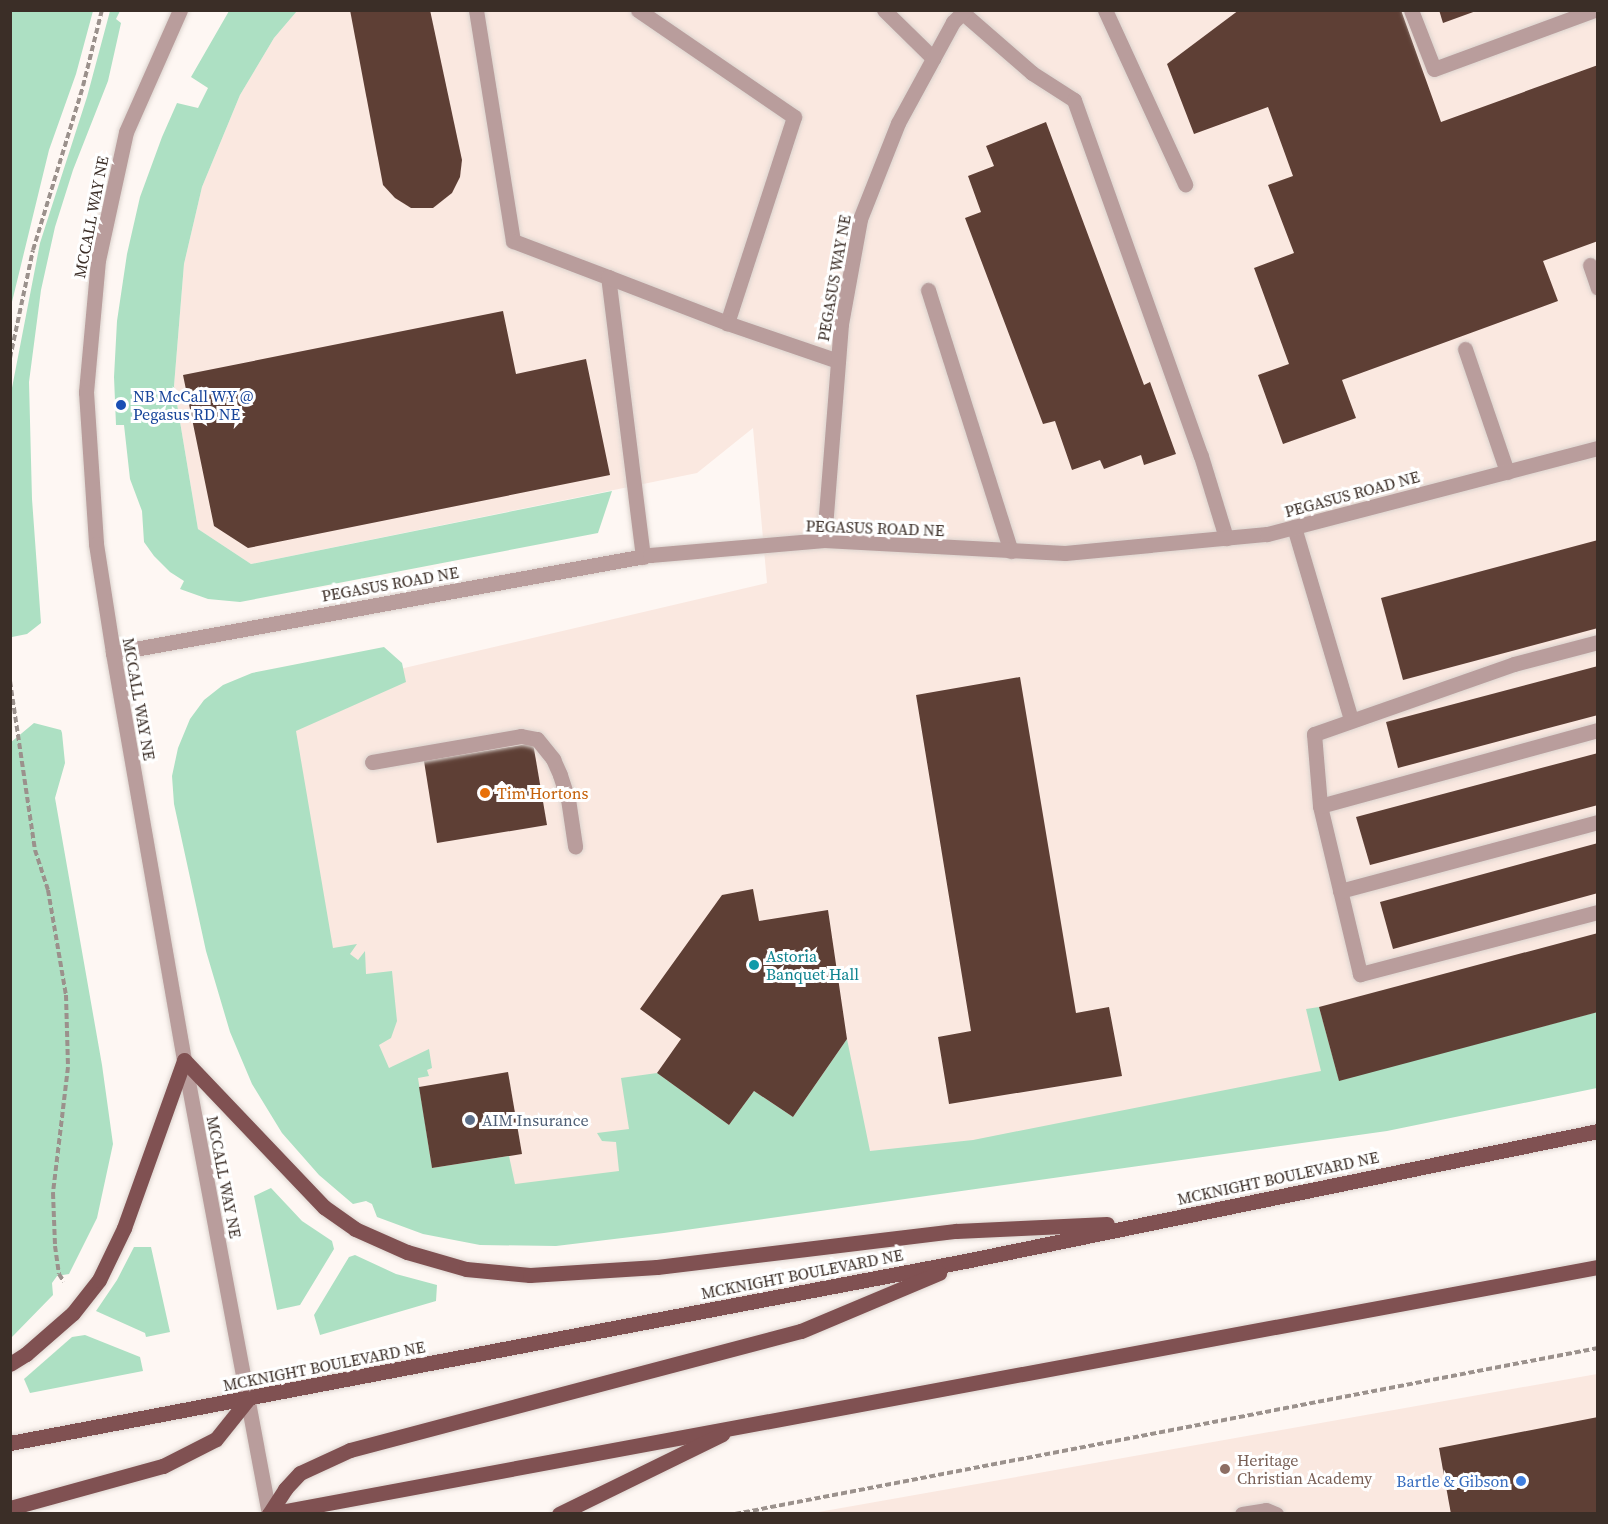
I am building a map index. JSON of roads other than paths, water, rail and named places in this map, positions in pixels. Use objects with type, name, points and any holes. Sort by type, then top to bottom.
[{"type":"main road","points":[[10,1364],[26,1354],[73,1313],[99,1280],[124,1228],[184,1060],[324,1207],[355,1229],[407,1252],[465,1269],[530,1275],[657,1267],[956,1231],[1152,1222]]},
{"type":"main road","name":"MCKNIGHT BOULEVARD NE","points":[[10,1443],[970,1260],[1598,1131]]},
{"type":"main road","points":[[269,1514],[285,1489],[300,1473],[350,1450],[801,1331],[970,1260]]},
{"type":"main road","points":[[269,1514],[1598,1267]]},
{"type":"main road","points":[[10,1508],[163,1466],[216,1439],[248,1399]]},
{"type":"main road","points":[[559,1514],[740,1425]]},
{"type":"street","name":"MCCALL WAY NE","points":[[180,10],[126,132],[98,260],[86,392],[96,544],[113,653],[184,1060],[269,1514]]},
{"type":"street","points":[[476,10],[513,241],[727,323],[838,361]]},
{"type":"street","points":[[638,10],[794,117],[727,323]]},
{"type":"street","points":[[884,10],[933,58]]},
{"type":"street","points":[[1411,10],[1434,69],[1594,10]]},
{"type":"street","points":[[964,12],[1032,73],[1074,100],[1201,456],[1227,538]]},
{"type":"street","name":"PEGASUS WAY NE","points":[[824,540],[841,324],[860,219],[898,123],[953,22],[964,12]]},
{"type":"street","points":[[1112,13],[1185,184]]},
{"type":"street","points":[[1590,265],[1598,288]]},
{"type":"street","points":[[608,277],[643,557]]},
{"type":"street","points":[[928,290],[1011,551]]},
{"type":"street","points":[[1465,349],[1507,472]]},
{"type":"street","name":"PEGASUS ROAD NE","points":[[113,653],[643,557],[824,540],[1065,553],[1267,534],[1598,448]]},
{"type":"street","points":[[1294,527],[1351,720]]},
{"type":"street","points":[[1598,642],[1514,664],[1314,734],[1320,807],[1360,974],[1598,912]]},
{"type":"street","points":[[1320,807],[1598,730]]},
{"type":"street","points":[[372,762],[521,736],[537,739],[553,759],[560,775],[568,799],[575,846]]},
{"type":"street","points":[[1340,891],[1598,822]]},
{"type":"street","points":[[1242,1514],[1266,1510],[1276,1514]]},
{"type":"place","name":"NB McCall WY @ Pegasus RD NE","points":[[121,405]]},
{"type":"place","name":"Tim Hortons","points":[[485,793]]},
{"type":"place","name":"Astoria Banquet Hall","points":[[754,965]]},
{"type":"place","name":"AIM Insurance","points":[[470,1120]]},
{"type":"place","name":"Heritage Christian Academy","points":[[1225,1469]]},
{"type":"place","name":"Bartle & Gibson","points":[[1521,1481]]}]
